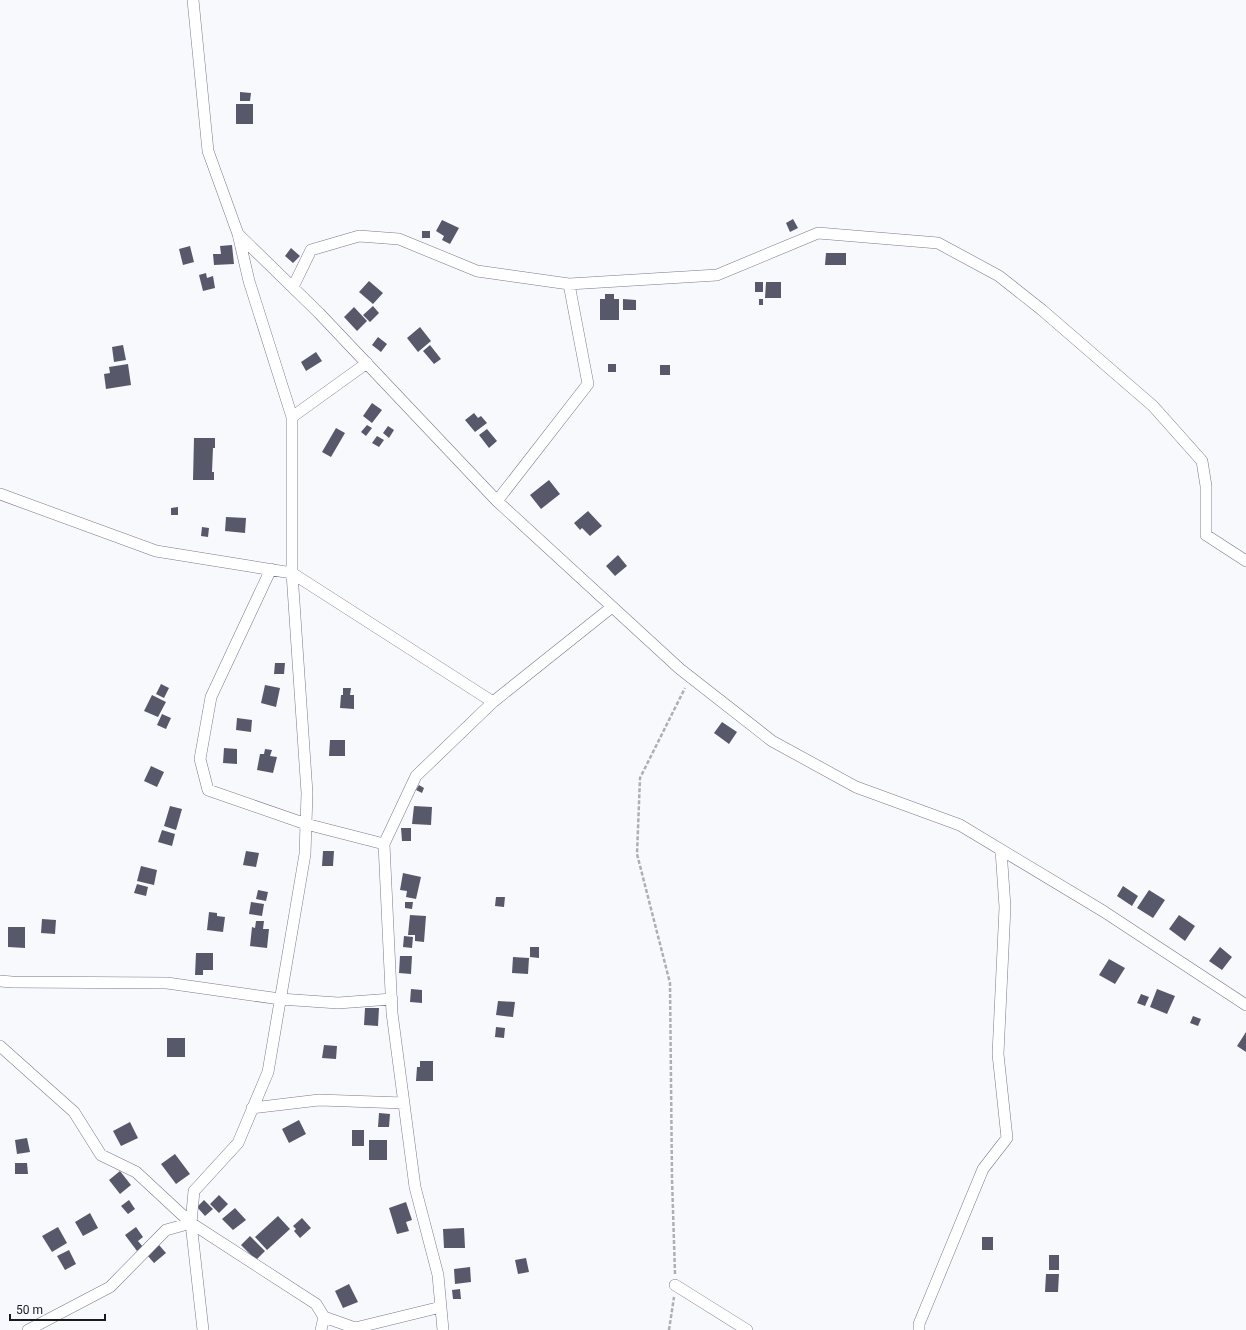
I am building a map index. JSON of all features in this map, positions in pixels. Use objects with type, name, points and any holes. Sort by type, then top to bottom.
[{"type":"street","points":[[193,0],[208,151],[238,234],[250,281],[292,417],[292,573],[307,793],[305,854],[268,1072],[238,1143],[194,1191],[191,1223],[203,1330]]},
{"type":"street","points":[[293,287],[311,250],[359,236],[399,239],[477,272],[568,284],[717,275],[818,233],[938,243],[999,276],[1042,310],[1153,406],[1202,462],[1206,486],[1206,535],[1246,561]]},
{"type":"street","points":[[238,234],[293,287],[367,363],[497,501],[612,607],[691,677],[772,740],[856,787],[960,825],[1103,911],[1246,1005]]},
{"type":"street","points":[[497,501],[588,384],[568,284]]},
{"type":"street","points":[[292,417],[367,363]]},
{"type":"street","points":[[0,494],[156,550],[292,573],[493,702]]},
{"type":"street","points":[[271,569],[211,697],[200,759],[208,790],[306,824],[384,844]]},
{"type":"street","points":[[443,1330],[438,1275],[415,1187],[392,1013],[384,844],[416,776],[493,702],[612,607]]},
{"type":"street","points":[[920,1330],[919,1324],[983,1169],[1007,1138],[998,1054],[1005,907],[1001,850]]},
{"type":"street","points":[[0,981],[167,983],[280,999],[338,1004],[392,999]]},
{"type":"street","points":[[0,1046],[74,1112],[101,1155],[136,1172],[191,1223],[316,1304],[324,1317],[355,1328],[441,1307]]},
{"type":"street","points":[[252,1108],[319,1100],[404,1103]]},
{"type":"street","points":[[28,1330],[110,1287],[166,1230],[191,1223]]},
{"type":"street","points":[[676,1285],[747,1330]]},
{"type":"street","points":[[321,1330],[324,1317]]},
{"type":"path","points":[[669,1330],[676,1285],[672,1178],[670,983],[637,854],[640,778],[691,677]]},
{"type":"building","points":[[240,92],[251,93],[250,101],[240,101]]},
{"type":"building","points":[[236,104],[253,104],[253,124],[236,124]]},
{"type":"building","points":[[793,219],[798,228],[790,232],[786,223]]},
{"type":"building","points":[[442,220],[459,228],[450,244],[442,240],[444,236],[436,231]]},
{"type":"building","points":[[422,231],[430,231],[430,238],[422,238]]},
{"type":"building","points":[[232,245],[234,264],[214,265],[213,254],[221,254],[220,246]]},
{"type":"building","points":[[190,246],[194,262],[183,265],[179,249]]},
{"type":"building","points":[[291,248],[300,256],[293,263],[285,256]]},
{"type":"building","points":[[826,253],[846,253],[846,265],[825,265]]},
{"type":"building","points":[[206,273],[207,278],[213,276],[215,288],[203,291],[199,275]]},
{"type":"building","points":[[369,281],[383,293],[373,304],[359,292]]},
{"type":"building","points":[[755,282],[763,282],[763,292],[755,292]]},
{"type":"building","points":[[766,282],[781,282],[781,298],[765,298]]},
{"type":"building","points":[[605,294],[614,294],[614,299],[619,299],[619,320],[600,320],[600,299],[605,299]]},
{"type":"building","points":[[623,299],[636,300],[636,310],[623,310]]},
{"type":"building","points":[[759,299],[763,299],[763,305],[759,305]]},
{"type":"building","points":[[373,306],[379,313],[370,322],[363,315]]},
{"type":"building","points":[[354,307],[367,321],[357,331],[344,317]]},
{"type":"building","points":[[420,327],[431,341],[418,352],[407,338]]},
{"type":"building","points":[[378,337],[387,344],[381,352],[372,345]]},
{"type":"building","points":[[123,345],[126,360],[114,362],[112,347]]},
{"type":"building","points":[[430,345],[441,359],[434,364],[423,351]]},
{"type":"building","points":[[316,352],[322,361],[306,371],[301,362]]},
{"type":"building","points":[[128,364],[131,385],[106,389],[104,374],[110,373],[109,367]]},
{"type":"building","points":[[608,364],[616,364],[616,372],[608,372]]},
{"type":"building","points":[[660,365],[670,365],[670,375],[660,375]]},
{"type":"building","points":[[372,403],[382,410],[372,423],[363,416]]},
{"type":"building","points":[[474,413],[478,418],[481,416],[487,423],[475,432],[465,420]]},
{"type":"building","points":[[367,425],[372,428],[366,436],[361,432]]},
{"type":"building","points":[[388,426],[394,430],[389,438],[383,433]]},
{"type":"building","points":[[336,428],[345,433],[331,457],[322,452]]},
{"type":"building","points":[[487,429],[497,441],[489,448],[479,435]]},
{"type":"building","points":[[377,436],[384,440],[379,447],[372,443]]},
{"type":"building","points":[[194,438],[215,438],[212,472],[214,472],[214,480],[193,480]]},
{"type":"building","points":[[549,480],[560,494],[541,509],[530,495]]},
{"type":"building","points":[[178,507],[178,515],[171,515],[171,508]]},
{"type":"building","points":[[588,511],[602,526],[590,536],[582,528],[580,530],[574,523]]},
{"type":"building","points":[[226,517],[246,518],[245,533],[225,531]]},
{"type":"building","points":[[202,527],[209,528],[208,537],[201,536]]},
{"type":"building","points":[[618,555],[627,566],[615,576],[606,566]]},
{"type":"building","points":[[275,663],[285,663],[284,674],[274,674]]},
{"type":"building","points":[[161,684],[169,688],[164,698],[156,694]]},
{"type":"building","points":[[265,685],[280,688],[276,707],[261,703]]},
{"type":"building","points":[[343,688],[351,688],[350,695],[354,695],[354,709],[340,708]]},
{"type":"building","points":[[152,695],[166,702],[158,717],[144,711]]},
{"type":"building","points":[[162,714],[171,718],[166,729],[157,725]]},
{"type":"building","points":[[237,718],[252,720],[251,732],[236,730]]},
{"type":"building","points":[[722,722],[737,732],[729,744],[714,733]]},
{"type":"building","points":[[330,740],[345,740],[345,756],[329,756]]},
{"type":"building","points":[[224,748],[237,749],[237,764],[223,763]]},
{"type":"building","points":[[265,749],[272,750],[270,756],[277,757],[273,773],[257,770],[260,754],[264,754]]},
{"type":"building","points":[[151,766],[164,772],[157,787],[144,781]]},
{"type":"building","points":[[419,785],[424,788],[422,793],[416,790]]},
{"type":"building","points":[[170,806],[182,809],[176,830],[164,826]]},
{"type":"building","points":[[414,806],[432,807],[431,825],[412,824]]},
{"type":"building","points":[[401,828],[411,828],[411,841],[402,841]]},
{"type":"building","points":[[162,830],[175,834],[172,846],[158,842]]},
{"type":"building","points":[[246,851],[259,853],[256,867],[243,865]]},
{"type":"building","points":[[323,851],[334,851],[333,866],[322,866]]},
{"type":"building","points":[[141,866],[157,870],[154,885],[137,881]]},
{"type":"building","points":[[403,873],[421,877],[416,899],[406,897],[407,891],[400,890]]},
{"type":"building","points":[[137,884],[148,887],[146,896],[134,893]]},
{"type":"building","points":[[1123,886],[1138,896],[1132,906],[1117,896]]},
{"type":"building","points":[[258,890],[268,892],[266,901],[256,899]]},
{"type":"building","points":[[1149,890],[1165,900],[1153,918],[1137,908]]},
{"type":"building","points":[[496,897],[505,897],[504,907],[495,906]]},
{"type":"building","points":[[251,902],[264,904],[262,916],[249,914]]},
{"type":"building","points":[[405,902],[413,902],[412,909],[405,908]]},
{"type":"building","points":[[209,912],[217,913],[217,916],[225,917],[223,932],[207,930]]},
{"type":"building","points":[[410,915],[426,916],[424,942],[415,941],[415,935],[408,935]]},
{"type":"building","points":[[1179,915],[1195,926],[1185,941],[1169,929]]},
{"type":"building","points":[[42,919],[56,920],[55,934],[41,933]]},
{"type":"building","points":[[256,921],[264,921],[263,929],[269,929],[267,948],[250,946],[252,927],[255,928]]},
{"type":"building","points":[[8,927],[25,927],[25,948],[8,947]]},
{"type":"building","points":[[404,936],[413,937],[412,948],[403,947]]},
{"type":"building","points":[[530,947],[539,947],[539,958],[530,957]]},
{"type":"building","points":[[1220,947],[1232,957],[1222,970],[1209,961]]},
{"type":"building","points":[[196,953],[213,953],[213,970],[203,970],[203,975],[195,975]]},
{"type":"building","points":[[400,956],[412,956],[411,974],[399,973]]},
{"type":"building","points":[[513,957],[529,958],[528,974],[512,973]]},
{"type":"building","points":[[1109,959],[1125,968],[1115,984],[1099,975]]},
{"type":"building","points":[[411,989],[422,990],[422,1003],[410,1002]]},
{"type":"building","points":[[1157,989],[1175,996],[1167,1014],[1150,1007]]},
{"type":"building","points":[[1141,994],[1149,997],[1145,1006],[1137,1003]]},
{"type":"building","points":[[498,1001],[515,1002],[513,1017],[496,1015]]},
{"type":"building","points":[[365,1008],[379,1008],[378,1026],[364,1025]]},
{"type":"building","points":[[1193,1016],[1201,1019],[1198,1026],[1190,1023]]},
{"type":"building","points":[[496,1027],[505,1028],[504,1038],[495,1037]]},
{"type":"building","points":[[1246,1032],[1246,1052],[1237,1046]]},
{"type":"building","points":[[167,1038],[185,1038],[185,1057],[167,1057]]},
{"type":"building","points":[[324,1045],[337,1046],[336,1059],[322,1058]]},
{"type":"building","points":[[420,1061],[433,1061],[433,1081],[416,1081],[417,1067],[420,1067]]},
{"type":"building","points":[[379,1113],[390,1114],[389,1127],[378,1127]]},
{"type":"building","points":[[299,1120],[306,1134],[289,1143],[282,1129]]},
{"type":"building","points":[[130,1122],[138,1138],[121,1146],[113,1131]]},
{"type":"building","points":[[352,1130],[364,1130],[364,1146],[352,1146]]},
{"type":"building","points":[[27,1138],[30,1152],[17,1154],[15,1140]]},
{"type":"building","points":[[369,1140],[387,1140],[387,1160],[369,1160]]},
{"type":"building","points":[[175,1154],[190,1174],[176,1184],[161,1164]]},
{"type":"building","points":[[15,1163],[27,1163],[28,1174],[15,1174]]},
{"type":"building","points":[[120,1171],[131,1185],[120,1194],[109,1180]]},
{"type":"building","points":[[219,1195],[228,1204],[219,1213],[210,1204]]},
{"type":"building","points":[[129,1200],[135,1209],[128,1214],[121,1206]]},
{"type":"building","points":[[204,1200],[213,1209],[205,1216],[197,1207]]},
{"type":"building","points":[[406,1202],[412,1220],[406,1222],[409,1231],[397,1234],[389,1208]]},
{"type":"building","points":[[235,1208],[246,1220],[233,1230],[222,1219]]},
{"type":"building","points":[[90,1213],[98,1228],[83,1236],[75,1222]]},
{"type":"building","points":[[278,1216],[290,1229],[267,1250],[255,1237]]},
{"type":"building","points":[[302,1218],[311,1228],[300,1238],[294,1231],[296,1229],[293,1226]]},
{"type":"building","points":[[58,1227],[67,1243],[52,1252],[42,1236]]},
{"type":"building","points":[[136,1227],[143,1237],[138,1241],[143,1247],[137,1251],[125,1235]]},
{"type":"building","points":[[464,1228],[465,1248],[444,1248],[443,1229]]},
{"type":"building","points":[[250,1236],[265,1251],[256,1260],[241,1245]]},
{"type":"building","points":[[982,1237],[993,1237],[993,1250],[982,1250]]},
{"type":"building","points":[[159,1245],[166,1253],[154,1263],[147,1255]]},
{"type":"building","points":[[69,1250],[76,1264],[65,1270],[57,1256]]},
{"type":"building","points":[[1049,1255],[1059,1255],[1059,1270],[1049,1270]]},
{"type":"building","points":[[526,1258],[529,1272],[518,1274],[515,1260]]},
{"type":"building","points":[[470,1267],[471,1282],[455,1284],[454,1269]]},
{"type":"building","points":[[1046,1274],[1059,1274],[1058,1292],[1045,1292]]},
{"type":"building","points":[[349,1284],[358,1302],[343,1308],[335,1291]]},
{"type":"building","points":[[460,1289],[461,1299],[453,1299],[452,1290]]}]
